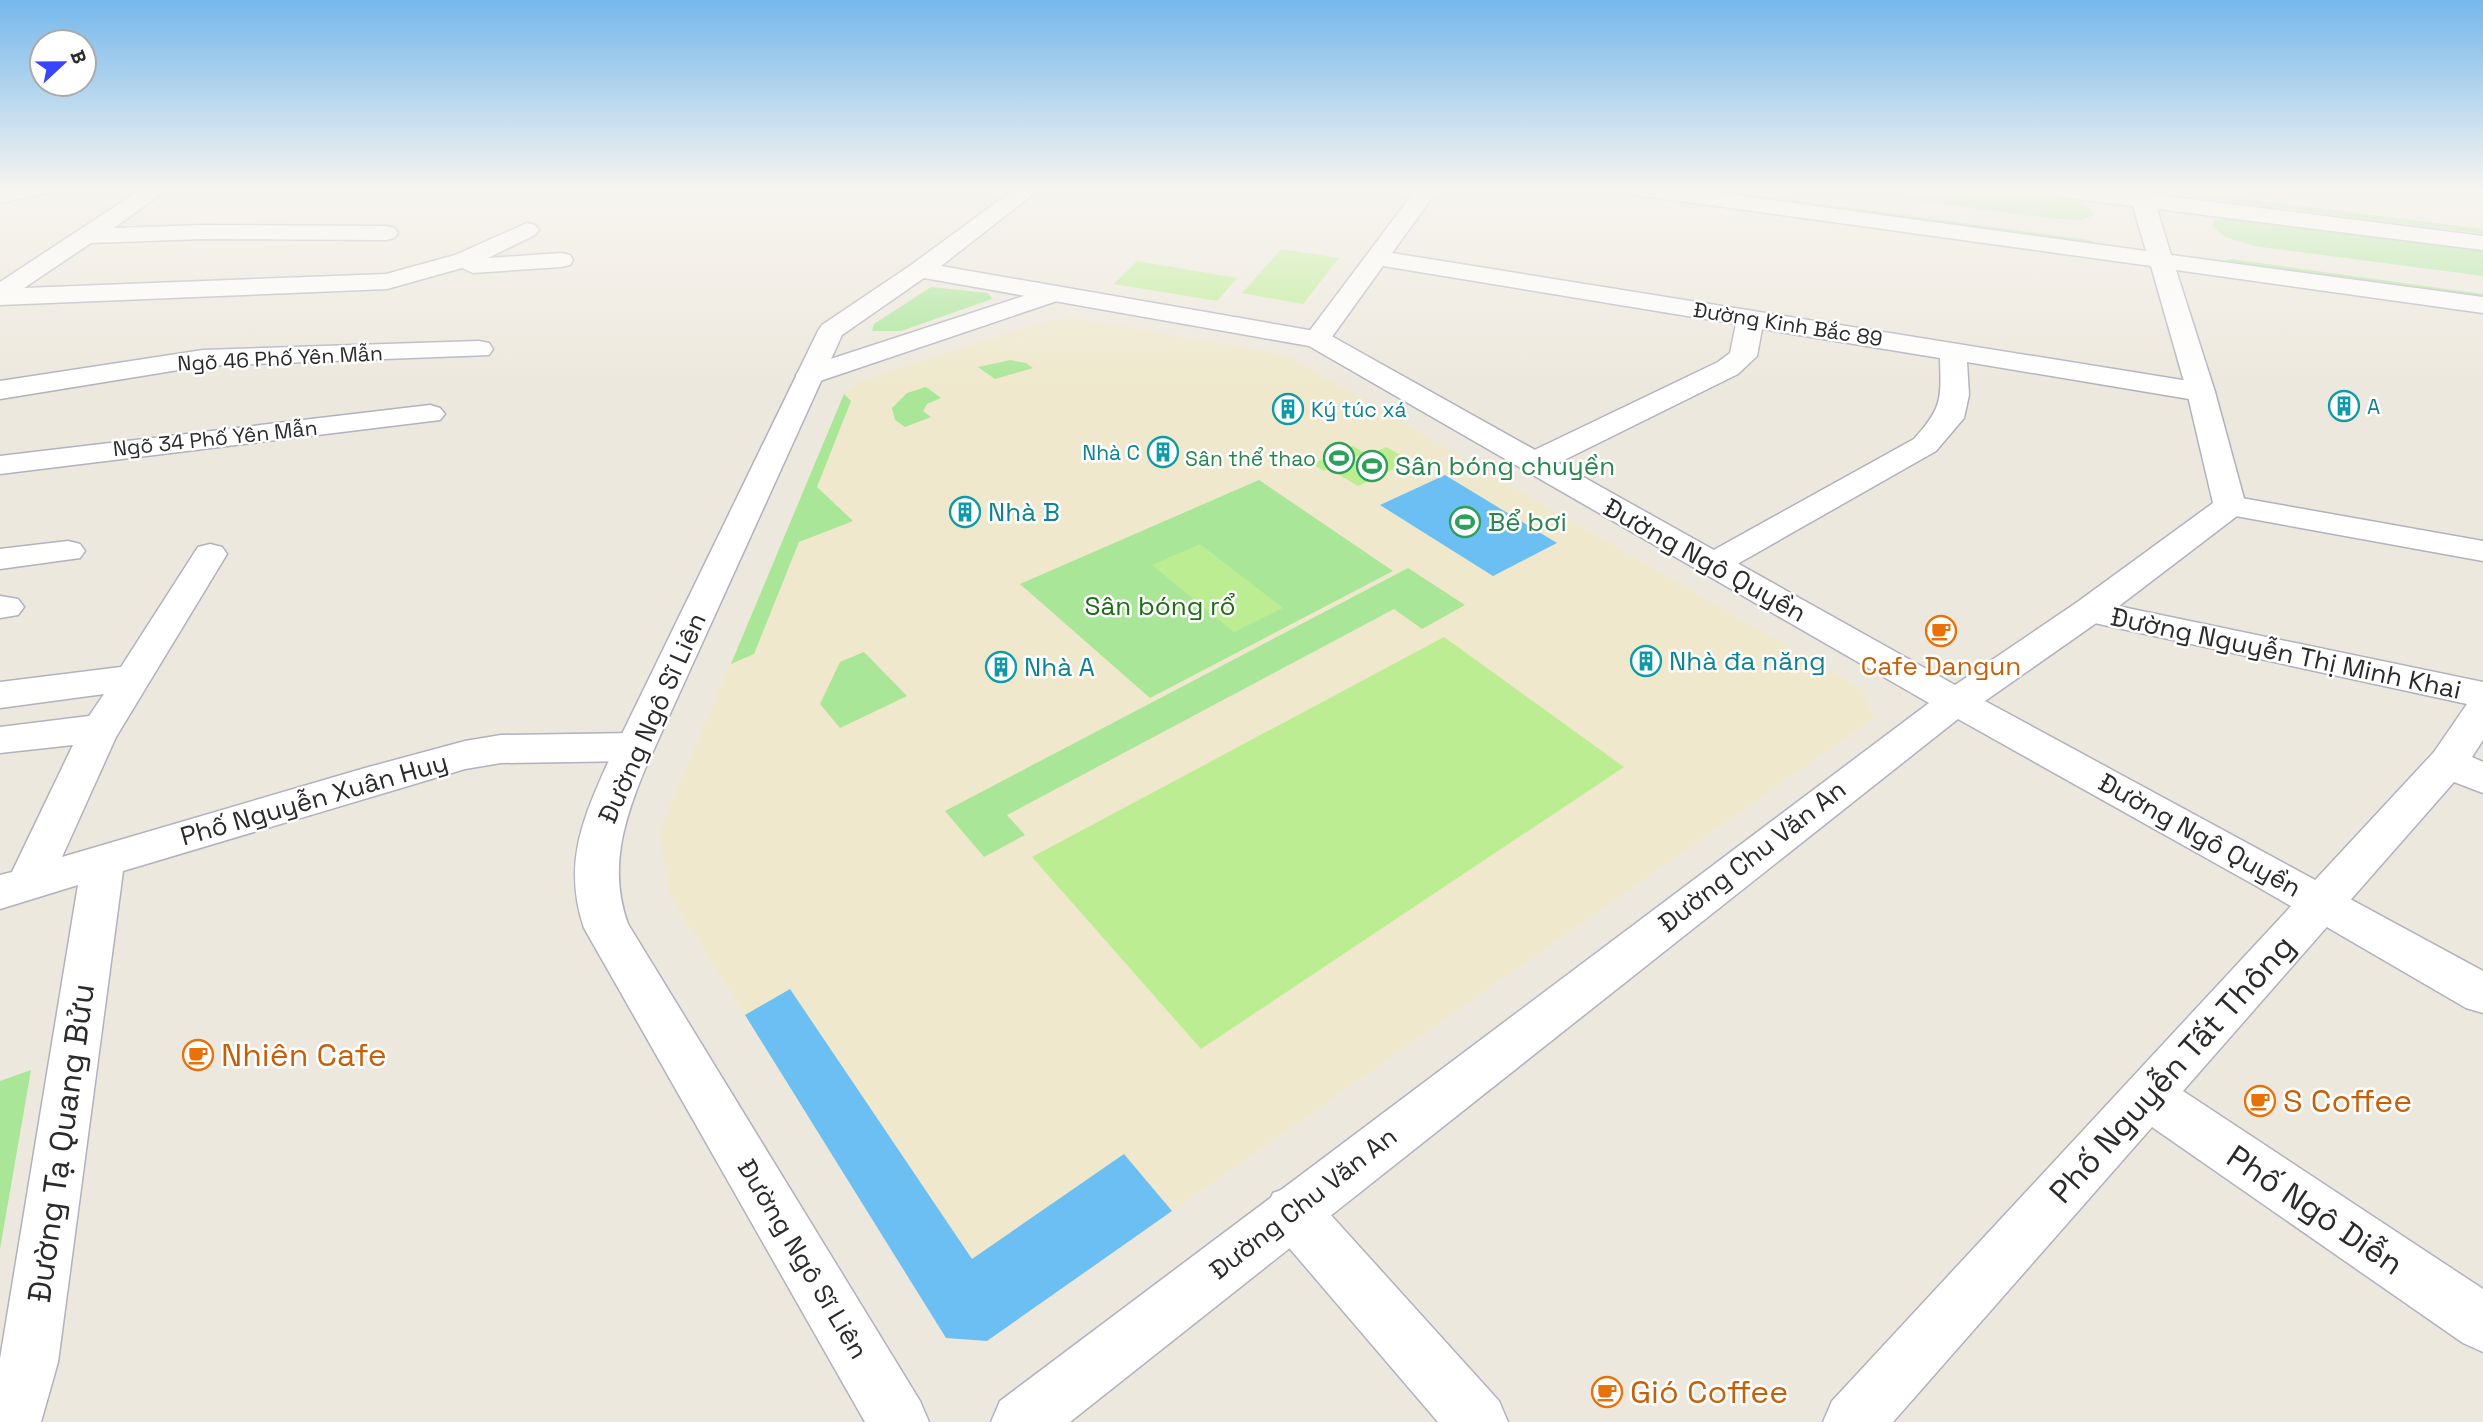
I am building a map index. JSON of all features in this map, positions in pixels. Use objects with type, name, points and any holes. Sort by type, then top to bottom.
[{"type":"street","points":[[0,295],[58,254]]},
{"type":"street","points":[[0,295],[375,281],[430,269],[476,254]]},
{"type":"street","name":"Đường Ngô Sĩ Liên","points":[[899,1422],[599,911],[595,890],[596,848],[615,792],[635,747],[831,331],[942,254]]},
{"type":"street","points":[[1317,339],[1379,254]]},
{"type":"street","points":[[2158,254],[2201,392],[2230,506],[2483,551]]},
{"type":"street","points":[[2183,254],[2483,305]]},
{"type":"street","points":[[2198,254],[2483,285]]},
{"type":"street","name":"Đường Kinh Bắc 89","points":[[1376,258],[2201,392]]},
{"type":"street","points":[[430,269],[561,260]]},
{"type":"street","points":[[32,272],[247,268]]},
{"type":"street","name":"Đường Ngô Quyền","points":[[920,271],[1317,339],[1957,702],[2483,994]]},
{"type":"street","points":[[810,375],[1051,295]]},
{"type":"street","points":[[1533,463],[1728,368],[1743,356],[1751,318]]},
{"type":"street","name":"Ngõ 46 Phố Yên Mẫn","points":[[0,390],[203,358],[479,349]]},
{"type":"street","points":[[1713,564],[1925,445],[1949,418],[1955,395],[1953,351]]},
{"type":"street","name":"Ngõ 34 Phố Yên Mẫn","points":[[0,465],[430,414]]},
{"type":"street","name":"Đường Chu Văn An","points":[[1021,1422],[1794,824],[1957,702],[2089,611],[2230,506]]},
{"type":"street","points":[[0,559],[68,551]]},
{"type":"street","points":[[14,888],[101,729],[210,554]]},
{"type":"street","name":"Đường Nguyễn Thị Minh Khai","points":[[2089,611],[2483,695]]},
{"type":"street","points":[[0,695],[132,678]]},
{"type":"street","name":"Phố Nguyễn Tất Thông","points":[[1853,1422],[2321,902],[2465,770],[2483,709]]},
{"type":"street","points":[[0,740],[101,729]]},
{"type":"street","name":"Phố Nguyễn Xuân Huy","points":[[14,888],[365,782],[465,755],[501,749],[635,747]]},
{"type":"street","name":"Đường Tạ Quang Bửu","points":[[11,1422],[29,1362],[103,862]]},
{"type":"street","name":"Phố Ngô Diễn","points":[[2148,1096],[2483,1323]]},
{"type":"street","points":[[1292,1211],[1478,1422]]},
{"type":"shaded area","points":[[1071,317],[1286,355],[1863,690],[1874,718],[987,1341],[946,1338],[670,895],[659,832],[844,394],[860,381],[1047,321]]},
{"type":"green space","points":[[1276,254],[1316,254],[1339,258],[1303,304],[1242,293]]},
{"type":"green space","points":[[2318,254],[2483,254],[2483,276]]},
{"type":"green space","points":[[2231,259],[2483,294],[2483,300],[2224,261]]},
{"type":"green space","points":[[1137,261],[1237,278],[1217,301],[1114,284]]},
{"type":"green space","points":[[931,287],[988,293],[992,299],[901,331],[872,331],[874,324]]},
{"type":"green space","points":[[1010,360],[1026,363],[1033,368],[995,379],[978,367]]},
{"type":"green space","points":[[926,387],[941,398],[927,404],[923,411],[931,417],[905,427],[895,420],[892,408],[907,393]]},
{"type":"green space","points":[[844,394],[851,401],[817,487],[853,521],[799,542],[754,654],[731,664]]},
{"type":"green space","name":"Sân thể thao","points":[[1353,446],[1365,453],[1324,471],[1312,464]]},
{"type":"green space","name":"Sân bóng chuyền","points":[[1386,447],[1411,461],[1358,486],[1333,471]]},
{"type":"green space","name":"Sân bóng rổ","points":[[1259,480],[1393,571],[1150,698],[1020,584]]},
{"type":"green space","points":[[1200,544],[1283,608],[1234,632],[1152,565]]},
{"type":"green space","points":[[1408,568],[1465,605],[1422,629],[1394,609],[1007,815],[1025,835],[984,857],[945,811]]},
{"type":"green space","points":[[1444,637],[1624,767],[1201,1049],[1032,857]]},
{"type":"green space","points":[[864,652],[907,696],[840,728],[820,704],[840,662]]},
{"type":"green space","points":[[31,1070],[0,1249],[0,1081]]},
{"type":"water","name":"Bể bơi","points":[[1445,475],[1557,543],[1493,576],[1380,505]]},
{"type":"water","points":[[790,989],[972,1259],[1124,1154],[1172,1211],[987,1341],[946,1338],[745,1015]]},
{"type":"place","name":"A","points":[[2344,406]]},
{"type":"place","name":"Ký túc xá","points":[[1288,409]]},
{"type":"place","name":"Nhà C","points":[[1163,452]]},
{"type":"place","name":"Sân thể thao","points":[[1339,458]]},
{"type":"place","name":"Sân bóng chuyền","points":[[1372,466]]},
{"type":"place","name":"Nhà B","points":[[965,512]]},
{"type":"place","name":"Bể bơi","points":[[1465,522]]},
{"type":"place","name":"Cafe Dangun","points":[[1941,631]]},
{"type":"place","name":"Nhà đa năng","points":[[1646,661]]},
{"type":"place","name":"Nhà A","points":[[1001,667]]},
{"type":"place","name":"Nhiên Cafe","points":[[198,1055]]},
{"type":"place","name":"S Coffee","points":[[2260,1101]]},
{"type":"place","name":"Gió Coffee","points":[[1607,1392]]}]
